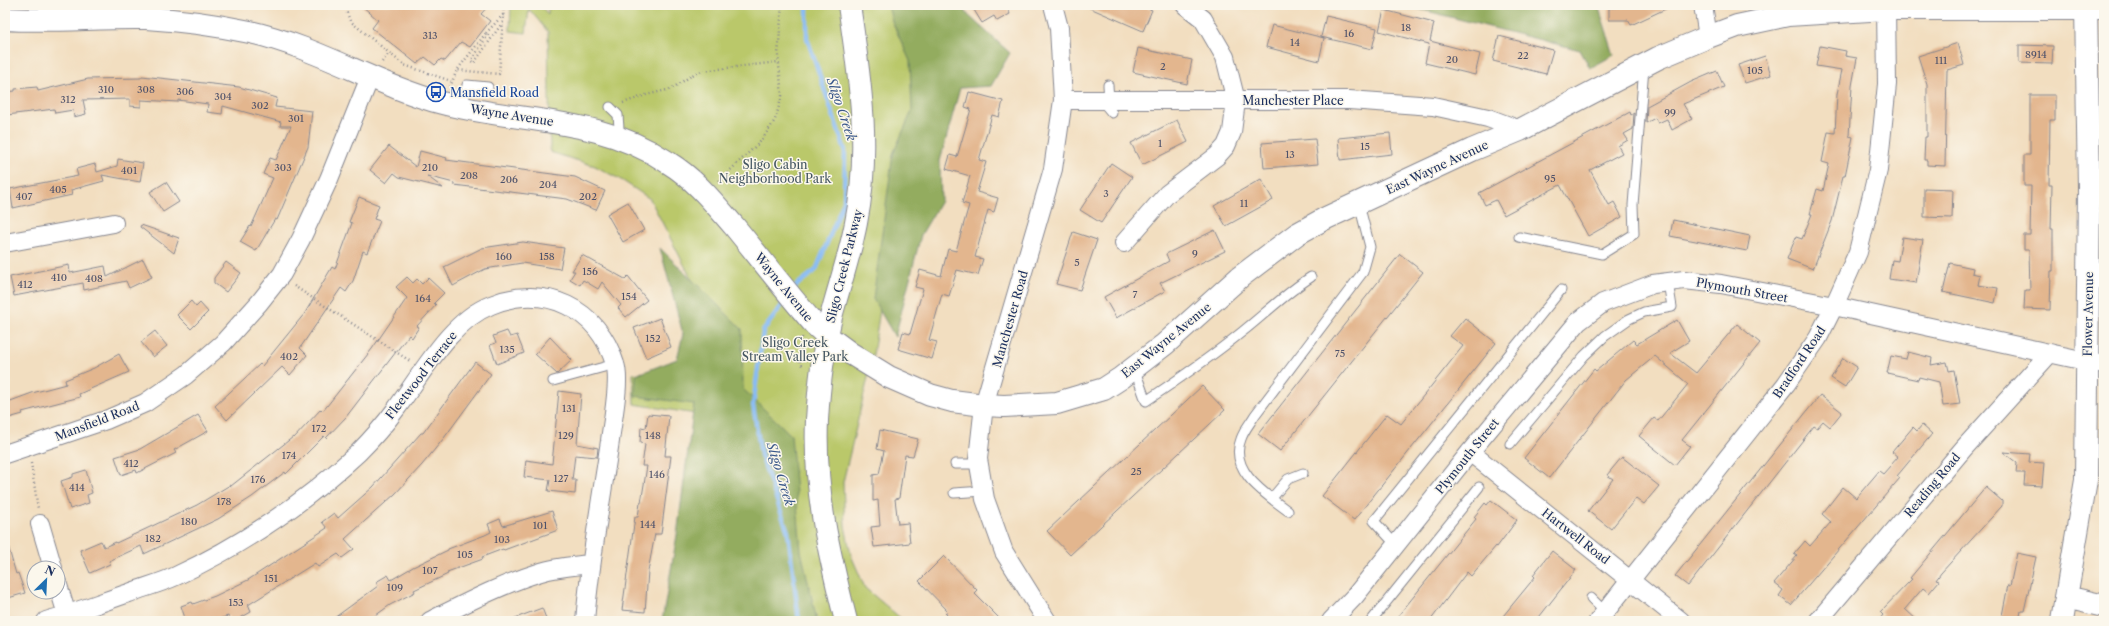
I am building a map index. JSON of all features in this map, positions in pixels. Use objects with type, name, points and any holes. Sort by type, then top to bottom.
[{"type":"street","name":"Sligo Creek Parkway","points":[[846,621],[826,543],[819,497],[817,422],[819,388],[827,336],[856,224],[862,182],[864,138],[862,92],[848,5]]},
{"type":"street","name":"Manchester Road","points":[[1046,621],[1004,552],[984,491],[978,459],[984,405],[1053,169],[1063,100],[1059,28],[1053,5]]},
{"type":"street","points":[[1124,243],[1167,194],[1205,167],[1226,146],[1232,132],[1236,101],[1225,56],[1203,19],[1185,5]]},
{"type":"street","points":[[1703,5],[1708,37]]},
{"type":"street","name":"East Wayne Avenue","points":[[827,336],[850,353],[913,388],[952,401],[984,405],[1057,404],[1104,389],[1165,344],[1240,277],[1275,249],[1297,234],[1324,219],[1472,150],[1520,130],[1644,65],[1708,37],[1737,26],[1788,15],[1886,7],[2092,8]]},
{"type":"street","name":"Bradford Road","points":[[1601,617],[1786,384],[1818,338],[1834,306],[1858,252],[1878,170],[1887,84],[1886,7]]},
{"type":"street","name":"Flower Avenue","points":[[2062,621],[2086,480],[2096,363],[2089,189],[2092,8]]},
{"type":"street","name":"Wayne Avenue","points":[[5,19],[146,18],[210,24],[272,38],[370,77],[442,102],[463,107],[572,124],[616,136],[652,152],[683,172],[714,203],[803,311],[827,336]]},
{"type":"street","name":"Mansfield Road","points":[[5,454],[106,420],[145,403],[186,375],[224,343],[260,303],[282,274],[301,239],[329,179],[370,77]]},
{"type":"street","name":"Manchester Place","points":[[1063,100],[1349,100],[1433,106],[1488,118],[1520,130]]},
{"type":"street","points":[[5,243],[114,223]]},
{"type":"street","name":"Plymouth Street","points":[[1331,621],[1355,596],[1470,452],[1578,322],[1603,303],[1653,284],[1684,280],[1704,282],[1834,306],[2096,363]]},
{"type":"street","name":"Fleetwood Terrace","points":[[46,621],[69,618],[175,577],[251,536],[301,501],[358,452],[394,412],[445,341],[471,315],[491,305],[522,296],[552,299],[578,310],[600,332],[615,364],[617,373],[613,416],[596,539],[590,564],[585,621]]},
{"type":"street","name":"Reading Road","points":[[1818,621],[1964,448],[2050,353]]},
{"type":"street","name":"Hartwell Road","points":[[1470,452],[1681,621]]},
{"type":"street","points":[[40,524],[51,560]]},
{"type":"street","points":[[430,621],[475,598],[525,578],[542,572],[590,564]]},
{"type":"street","points":[[2066,597],[2104,606]]},
{"type":"street","points":[[63,600],[69,618]]},
{"type":"lane","points":[[1518,237],[1602,254],[1634,234],[1633,205],[1644,65]]},
{"type":"lane","points":[[463,107],[467,85],[488,88]]},
{"type":"lane","points":[[611,108],[618,115],[619,123],[616,136]]},
{"type":"lane","points":[[1288,511],[1248,477],[1239,459],[1240,439],[1255,415],[1363,272],[1370,247],[1359,204]]},
{"type":"lane","points":[[1134,367],[1146,401],[1192,371],[1244,331],[1292,289],[1311,277]]},
{"type":"lane","points":[[1510,444],[1584,356],[1605,336],[1639,315],[1672,307],[1668,282]]},
{"type":"lane","points":[[1396,545],[1374,521],[1561,290]]},
{"type":"lane","points":[[553,381],[615,364]]},
{"type":"lane","points":[[955,464],[979,464]]},
{"type":"lane","points":[[1272,498],[1288,479],[1303,473]]},
{"type":"lane","points":[[1371,621],[1479,487]]},
{"type":"lane","points":[[954,493],[984,491]]},
{"type":"lane","points":[[1591,598],[1601,617]]},
{"type":"path","points":[[344,5],[350,21],[404,65],[451,81]]},
{"type":"path","points":[[499,74],[504,5]]},
{"type":"path","points":[[716,184],[762,141],[775,120],[782,96],[778,62],[782,5]]},
{"type":"path","points":[[457,70],[486,33],[504,14]]},
{"type":"path","points":[[486,33],[488,35],[471,61],[474,63],[504,21]]},
{"type":"path","points":[[611,108],[646,95],[671,89],[694,74],[702,71],[778,62]]},
{"type":"path","points":[[293,285],[424,370]]},
{"type":"path","points":[[28,446],[40,524]]},
{"type":"green space","name":"Sligo Creek Stream Valley Park","points":[[511,5],[541,5],[548,15],[548,9],[544,5],[943,5],[882,297],[872,361],[843,482],[845,526],[851,555],[865,588],[904,621],[680,621],[708,416],[634,404],[633,374],[717,358],[705,305],[650,199],[623,181],[595,166],[550,152],[548,32],[529,9],[526,33],[510,31]]},
{"type":"green space","points":[[888,5],[962,5],[968,15],[1010,53],[991,86],[960,88],[940,161],[941,201],[921,235],[895,337],[873,299],[893,154],[912,111],[910,61],[892,21]]},
{"type":"green space","points":[[1403,5],[1598,5],[1614,55],[1590,68],[1580,50]]},
{"type":"green space","points":[[660,248],[742,329],[743,389],[791,435],[801,551],[817,621],[662,621],[677,535],[694,404],[635,396],[636,375],[677,359],[683,334]]},
{"type":"building","points":[[361,5],[489,5],[481,14],[490,21],[470,47],[461,42],[445,61],[441,59],[435,65],[425,57],[417,64],[372,28],[378,20]]},
{"type":"building","points":[[971,5],[1012,5],[1007,8],[1010,14],[997,21],[994,16],[982,23]]},
{"type":"building","points":[[1083,5],[1141,5],[1152,10],[1143,31]]},
{"type":"building","points":[[1633,5],[1674,5],[1631,25],[1628,20],[1609,20],[1609,8],[1628,7]]},
{"type":"building","points":[[1384,10],[1434,23],[1430,41],[1480,54],[1475,75],[1425,63],[1429,44],[1379,31]]},
{"type":"building","points":[[1326,16],[1377,28],[1372,49],[1321,37]]},
{"type":"building","points":[[1272,25],[1324,38],[1319,61],[1266,47]]},
{"type":"building","points":[[1499,36],[1553,50],[1546,74],[1493,61]]},
{"type":"building","points":[[1958,43],[1964,65],[1947,70],[1945,166],[1927,165],[1927,160],[1924,160],[1925,137],[1927,137],[1927,84],[1918,56]]},
{"type":"building","points":[[2019,45],[2053,46],[2052,64],[2019,63]]},
{"type":"building","points":[[1820,46],[1846,51],[1845,56],[1857,58],[1852,86],[1849,136],[1853,137],[1845,176],[1843,176],[1832,221],[1813,269],[1787,259],[1796,237],[1802,239],[1812,214],[1810,214],[1817,189],[1823,191],[1829,164],[1822,162],[1828,132],[1835,133],[1837,94],[1842,70],[1816,66]]},
{"type":"building","points":[[1138,48],[1192,60],[1187,84],[1133,72]]},
{"type":"building","points":[[1765,56],[1771,75],[1745,83],[1738,65]]},
{"type":"building","points":[[1717,71],[1724,87],[1683,104],[1692,119],[1672,130],[1667,119],[1658,123],[1655,118],[1646,123],[1647,106],[1691,82]]},
{"type":"building","points":[[142,76],[239,87],[277,98],[275,107],[312,111],[308,147],[277,220],[275,219],[256,251],[240,242],[250,226],[251,227],[273,178],[263,174],[270,158],[276,160],[291,126],[280,126],[281,122],[223,106],[222,114],[207,112],[208,104],[178,100],[178,102],[141,100],[141,107],[130,106],[130,99],[83,100],[86,114],[74,117],[73,110],[55,113],[54,109],[7,115],[5,92],[15,91],[15,89],[37,87],[38,91],[88,79],[141,78]]},
{"type":"building","points":[[969,92],[1003,101],[999,117],[992,115],[979,160],[986,162],[977,192],[998,198],[994,212],[988,210],[975,257],[983,259],[978,275],[957,270],[949,296],[942,294],[929,340],[937,342],[932,359],[898,349],[903,332],[910,334],[923,289],[915,287],[920,270],[941,276],[948,249],[956,251],[969,205],[962,203],[970,176],[946,169],[950,155],[957,157],[971,109],[965,107]]},
{"type":"building","points":[[2030,95],[2055,95],[2055,120],[2050,120],[2049,185],[2052,185],[2051,229],[2053,229],[2053,271],[2051,271],[2050,310],[2024,309],[2025,290],[2030,290],[2029,250],[2024,250],[2024,235],[2030,235],[2031,186],[2024,186],[2024,155],[2030,155]]},
{"type":"building","points":[[1630,112],[1631,115],[1634,113],[1633,129],[1624,134],[1628,140],[1618,146],[1622,153],[1590,170],[1609,205],[1614,202],[1622,217],[1588,236],[1560,185],[1504,215],[1496,200],[1485,205],[1479,193]]},
{"type":"building","points":[[1177,120],[1188,142],[1142,165],[1131,143]]},
{"type":"building","points":[[1390,133],[1392,154],[1340,160],[1338,138]]},
{"type":"building","points":[[1315,139],[1318,164],[1264,168],[1262,143]]},
{"type":"building","points":[[389,146],[416,167],[420,151],[447,158],[446,160],[575,177],[605,191],[596,210],[567,199],[454,185],[454,183],[427,176],[443,188],[399,177],[394,173],[386,183],[370,170]]},
{"type":"building","points":[[118,159],[143,163],[140,182],[102,175],[104,181],[71,190],[72,195],[13,208],[10,189],[78,176],[76,169],[95,164],[97,172],[117,166]]},
{"type":"building","points":[[1111,163],[1132,177],[1101,223],[1080,210]]},
{"type":"building","points":[[1261,179],[1273,200],[1226,226],[1214,206]]},
{"type":"building","points":[[166,182],[179,202],[163,212],[150,192]]},
{"type":"building","points":[[1924,188],[1953,189],[1952,218],[1924,217]]},
{"type":"building","points":[[359,197],[379,205],[374,219],[380,221],[367,253],[363,251],[353,281],[346,292],[341,288],[300,348],[307,355],[290,375],[282,367],[227,420],[215,406],[260,364],[262,366],[305,313],[332,267],[335,269],[352,223],[349,222]]},
{"type":"building","points":[[628,202],[644,230],[623,242],[607,214]]},
{"type":"building","points":[[1673,220],[1750,236],[1747,251],[1670,236]]},
{"type":"building","points":[[141,225],[179,238],[174,253],[140,227]]},
{"type":"building","points":[[1215,230],[1225,251],[1160,283],[1165,291],[1116,318],[1104,297],[1169,261],[1166,254]]},
{"type":"building","points":[[1073,232],[1097,240],[1080,290],[1056,284]]},
{"type":"building","points":[[1902,237],[1923,240],[1916,283],[1889,279],[1892,260],[1898,261]]},
{"type":"building","points":[[523,242],[564,248],[560,269],[522,263],[485,269],[453,286],[444,267],[482,248]]},
{"type":"building","points":[[1400,254],[1423,272],[1280,451],[1258,434]]},
{"type":"building","points":[[582,255],[625,279],[628,276],[647,300],[626,317],[618,308],[621,305],[602,282],[598,289],[583,280],[580,285],[570,279],[575,271],[572,271]]},
{"type":"building","points":[[143,259],[152,277],[129,288],[126,281],[84,290],[83,283],[14,296],[10,277],[69,265],[70,273],[105,266],[107,277]]},
{"type":"building","points":[[226,262],[241,273],[226,292],[214,283],[214,278]]},
{"type":"building","points":[[1950,263],[1973,268],[1972,273],[1980,275],[1978,285],[1998,288],[1995,303],[1943,292]]},
{"type":"building","points":[[407,277],[413,283],[417,279],[422,284],[428,278],[444,293],[434,303],[436,305],[417,326],[419,327],[412,338],[409,335],[346,417],[326,438],[324,436],[286,474],[285,472],[252,497],[218,519],[144,554],[141,546],[109,561],[110,564],[90,573],[80,550],[101,541],[104,547],[116,543],[197,505],[230,485],[231,486],[293,437],[294,438],[321,409],[323,411],[372,349],[407,298],[396,287]]},
{"type":"building","points":[[191,301],[196,307],[200,303],[208,312],[191,329],[177,315]]},
{"type":"building","points":[[660,318],[671,347],[646,358],[634,328]]},
{"type":"building","points":[[1465,318],[1496,343],[1354,520],[1322,496],[1387,414],[1401,424],[1463,346],[1450,336]]},
{"type":"building","points":[[1677,320],[1689,341],[1670,353],[1696,373],[1737,324],[1760,343],[1682,440],[1690,446],[1675,465],[1639,436],[1654,418],[1658,421],[1688,384],[1655,356],[1626,380],[1549,478],[1524,458],[1594,369],[1596,371],[1633,340],[1637,344]]},
{"type":"building","points":[[155,331],[167,346],[153,357],[141,342]]},
{"type":"building","points":[[507,331],[510,337],[517,335],[524,353],[497,364],[490,345],[496,343],[493,336]]},
{"type":"building","points":[[550,337],[572,360],[557,374],[535,354]]},
{"type":"building","points":[[1908,352],[1932,358],[1931,365],[1947,362],[1949,371],[1954,370],[1960,404],[1943,406],[1939,382],[1919,377],[1918,380],[1887,373],[1891,356],[1906,359]]},
{"type":"building","points":[[119,354],[129,372],[79,394],[80,397],[22,412],[23,414],[5,419],[5,403],[32,393],[66,384],[65,380],[94,368]]},
{"type":"building","points":[[1843,358],[1857,367],[1845,387],[1831,378]]},
{"type":"building","points":[[475,362],[491,374],[444,438],[422,465],[395,494],[345,539],[354,549],[342,558],[338,554],[318,567],[315,563],[248,605],[251,612],[235,621],[231,621],[228,616],[213,621],[186,621],[181,606],[192,602],[193,604],[215,596],[248,580],[327,528],[322,522],[334,513],[338,518],[373,487],[421,433],[423,433]]},
{"type":"building","points":[[1202,386],[1225,410],[1070,555],[1047,531]]},
{"type":"building","points":[[559,391],[581,394],[577,444],[598,448],[597,457],[575,455],[572,480],[576,480],[575,494],[548,491],[550,480],[524,477],[526,460],[552,464]]},
{"type":"building","points":[[1820,395],[1842,412],[1830,427],[1823,421],[1817,428],[1814,426],[1688,586],[1675,576]]},
{"type":"building","points":[[648,414],[669,416],[665,456],[671,456],[661,534],[655,534],[648,571],[645,612],[622,610],[635,517],[638,517],[647,466],[642,466],[645,444],[640,443],[641,427],[646,428]]},
{"type":"building","points":[[198,415],[208,431],[174,450],[176,453],[137,473],[136,470],[121,475],[115,457],[140,449]]},
{"type":"building","points":[[1922,425],[1932,434],[1897,476],[1900,478],[1791,605],[1779,596],[1783,590],[1774,583],[1797,556],[1794,554],[1805,541],[1810,546],[1831,522],[1822,514],[1843,487],[1856,498],[1879,471],[1883,474],[1898,457],[1892,452],[1913,427],[1917,431]]},
{"type":"building","points":[[880,430],[918,439],[913,456],[905,455],[899,498],[895,499],[898,524],[908,523],[910,543],[874,547],[871,527],[880,526],[878,500],[873,501],[873,475],[879,474],[884,451],[877,449]]},
{"type":"building","points":[[2003,452],[2030,454],[2029,462],[2044,463],[2042,486],[2024,485],[2025,473],[2016,473],[2017,463]]},
{"type":"building","points":[[1622,457],[1659,486],[1644,504],[1636,498],[1611,529],[1588,511],[1613,479],[1607,475]]},
{"type":"building","points":[[86,470],[92,493],[87,495],[89,503],[70,509],[61,481],[73,477],[73,474]]},
{"type":"building","points":[[1986,487],[2002,501],[2002,506],[1941,573],[1936,580],[1939,581],[1929,593],[1923,588],[1905,609],[1918,621],[1878,621],[1883,615],[1880,612],[1912,579],[1910,578]]},
{"type":"building","points":[[1491,500],[1517,520],[1497,547],[1496,546],[1471,576],[1467,572],[1430,621],[1394,621],[1476,519],[1474,517],[1485,503],[1487,505]]},
{"type":"building","points":[[552,511],[558,530],[504,550],[503,549],[482,557],[483,559],[447,572],[448,574],[414,590],[415,592],[390,605],[368,621],[330,621],[378,586],[376,582],[388,575],[391,580],[448,549],[491,532],[488,524],[500,519],[503,526]]},
{"type":"building","points":[[8,546],[16,574],[18,573],[25,593],[5,599],[5,547]]},
{"type":"building","points":[[1552,551],[1576,570],[1536,621],[1499,621],[1535,577],[1533,575]]},
{"type":"building","points":[[2017,553],[2036,557],[2024,611],[2021,611],[2019,621],[2001,621],[2008,585],[2010,586]]},
{"type":"building","points":[[944,556],[977,590],[974,593],[1002,621],[953,621],[945,613],[948,611],[919,581]]},
{"type":"building","points":[[542,608],[547,621],[510,621],[510,620]]},
{"type":"waterway","name":"Sligo Creek","points":[[794,289],[816,270],[844,201],[845,150],[807,38],[807,5]]},
{"type":"waterway","name":"Sligo Creek","points":[[786,300],[763,331],[753,405],[761,455],[788,532],[799,621]]},
{"type":"place","name":"Mansfield Road","points":[[436,92]]},
{"type":"park label","name":"Sligo Cabin Neighborhood Park","points":[[775,171]]}]
